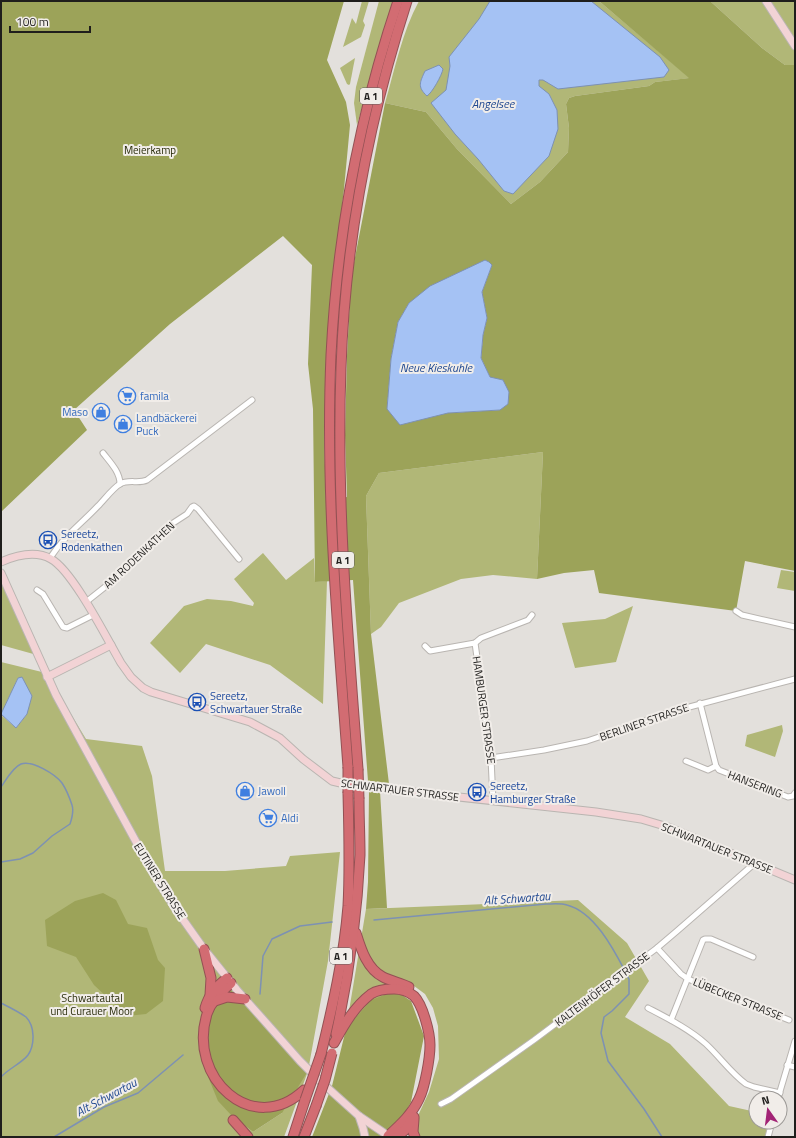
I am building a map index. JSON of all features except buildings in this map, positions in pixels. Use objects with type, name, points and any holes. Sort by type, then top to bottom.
[{"type":"highway","name":"A 1","points":[[293,1137],[326,1033],[336,991],[348,908],[350,853],[348,767],[332,539],[329,435],[331,356],[338,274],[349,193],[386,35],[398,1]]},
{"type":"highway","name":"A 1","points":[[304,1137],[325,1080],[345,993],[354,928],[360,854],[358,769],[342,540],[340,436],[341,356],[348,275],[359,197],[376,114],[394,41],[407,1]]},
{"type":"highway","points":[[354,928],[362,953],[372,967],[382,976],[408,987],[416,994],[424,1003],[430,1019],[434,1043],[434,1062],[422,1100],[414,1118],[405,1130],[390,1137]]},
{"type":"highway","points":[[204,949],[210,978],[212,998],[204,1014],[200,1044],[206,1078],[211,1089]]},
{"type":"highway","points":[[218,1097],[210,1079],[205,1061],[203,1045],[207,1015],[215,988],[229,980]]},
{"type":"highway","points":[[334,1043],[358,1006],[372,993],[396,989],[405,991],[414,996],[425,1020],[430,1044],[429,1061],[420,1098],[406,1119],[390,1137]]},
{"type":"highway","points":[[212,998],[227,997],[245,999]]},
{"type":"highway","points":[[291,1110],[304,1090],[319,1053]]},
{"type":"highway","points":[[248,1124],[242,1122],[229,1113],[248,1137]]},
{"type":"highway","points":[[414,1118],[415,1137]]},
{"type":"street","points":[[766,1],[795,46]]},
{"type":"street","points":[[50,558],[59,544],[73,529],[120,484],[142,482],[147,480],[252,400]]},
{"type":"street","points":[[103,453],[120,478],[120,484]]},
{"type":"street","name":"AM RODENKATHEN","points":[[86,602],[115,579],[167,527],[187,514],[194,506],[239,559]]},
{"type":"street","name":"SCHWARTAUER STRASSE","points":[[1,562],[21,555],[30,554],[50,558],[67,572],[131,677],[143,688],[160,696],[250,722],[263,728],[280,738],[303,759],[332,781],[349,785],[596,812],[641,819],[668,827],[795,880]]},
{"type":"street","name":"EUTINER STRASSE","points":[[1,573],[47,677],[152,871],[177,910],[204,949],[229,980],[315,1076],[359,1116],[390,1137]]},
{"type":"street","points":[[37,590],[43,594],[63,627],[67,628],[93,615]]},
{"type":"street","points":[[736,611],[742,615],[795,628]]},
{"type":"street","points":[[425,646],[430,651],[475,643],[481,638],[528,620],[532,615]]},
{"type":"street","name":"HAMBURGER STRASSE","points":[[475,643],[491,758],[493,801]]},
{"type":"street","points":[[47,677],[111,645]]},
{"type":"street","name":"BERLINER STRASSE","points":[[491,758],[544,750],[587,741],[663,714],[795,679]]},
{"type":"street","name":"HANSERING","points":[[700,703],[716,766],[719,770],[788,797],[795,794]]},
{"type":"street","name":"HANSERING","points":[[686,761],[708,770],[716,766]]},
{"type":"street","name":"KALTENHÖFER STRASSE","points":[[441,1104],[451,1100],[657,948],[755,863]]},
{"type":"street","name":"LÜBECKER STRASSE","points":[[688,979],[703,940],[705,939],[711,939],[753,957]]},
{"type":"street","name":"LÜBECKER STRASSE","points":[[657,948],[681,974],[688,979],[789,1020]]},
{"type":"street","points":[[671,1020],[688,979]]},
{"type":"street","points":[[648,1008],[671,1020],[696,1036],[708,1046],[740,1080],[746,1084],[763,1090]]},
{"type":"street","points":[[780,1090],[795,1041]]},
{"type":"street","points":[[787,1065],[795,1066]]},
{"type":"street","points":[[359,1116],[365,1137]]},
{"type":"green space","name":"Meierkamp","points":[[1,1],[344,1],[327,60],[346,102],[350,125],[328,350],[324,433],[326,500],[347,497],[345,435],[351,278],[385,103],[426,112],[457,149],[511,204],[540,182],[568,152],[569,128],[566,104],[569,98],[649,86],[655,82],[689,78],[599,1],[710,1],[762,48],[785,65],[795,65],[795,571],[745,561],[736,611],[599,593],[594,570],[564,573],[537,579],[543,452],[379,473],[366,496],[371,634],[389,784],[368,781],[353,580],[315,582],[313,409],[308,364],[312,265],[283,236],[170,324],[74,410],[87,430],[1,512]],"holes":[[[492,265],[482,292],[487,318],[483,335],[481,358],[490,377],[500,410],[448,413],[387,409],[391,359],[398,322],[409,303]]]},
{"type":"green space","points":[[362,1],[369,1],[363,21],[365,25],[361,37],[343,47],[352,18],[356,24]]},
{"type":"green space","points":[[379,1],[393,1],[357,125],[354,103],[356,87]]},
{"type":"green space","name":"Angelsee","points":[[419,1],[599,1],[690,78],[655,82],[649,86],[569,98],[566,104],[569,128],[568,152],[540,182],[511,204],[457,149],[426,112],[385,103],[403,38]]},
{"type":"green space","points":[[710,1],[795,1],[795,65],[785,65],[762,48]]},
{"type":"green space","points":[[355,58],[349,85],[347,84],[340,68]]},
{"type":"green space","points":[[543,452],[537,579],[493,575],[461,579],[399,603],[381,627],[371,634],[366,496],[379,473]]},
{"type":"green space","points":[[263,553],[286,580],[314,558],[315,582],[327,581],[323,704],[270,665],[206,644],[180,673],[150,643],[184,606],[207,599],[231,601],[253,606],[254,603],[234,579]]},
{"type":"green space","points":[[781,570],[795,572],[795,591],[777,588]]},
{"type":"green space","points":[[1,571],[37,655],[1,645]]},
{"type":"green space","points":[[633,606],[616,662],[575,668],[562,623],[605,619]]},
{"type":"green space","name":"Schwartautal und Curauer Moor","points":[[1,662],[46,673],[86,739],[142,746],[152,776],[165,871],[225,871],[286,866],[290,856],[340,852],[328,961],[308,1071],[284,1137],[1,1137],[1,715],[16,728],[27,714],[18,678],[1,714]],"holes":[[[282,1113],[253,1132],[232,1116]]]},
{"type":"green space","points":[[782,725],[783,731],[775,757],[745,746],[747,735]]},
{"type":"green space","points":[[369,790],[380,791],[387,908],[366,909],[368,882]]},
{"type":"green space","points":[[103,893],[116,900],[128,924],[147,928],[158,960],[165,968],[163,1001],[146,1014],[127,1016],[94,985],[76,957],[47,946],[45,920],[75,901]]},
{"type":"green space","points":[[578,900],[627,943],[649,981],[625,1017],[670,1044],[729,1106],[748,1110],[748,1130],[766,1130],[766,1137],[417,1137],[415,1122],[429,1092],[439,1059],[438,1026],[433,1008],[425,994],[410,983],[390,975],[392,992],[346,1029],[366,909]]},
{"type":"green space","points":[[228,986],[308,1071],[282,1113],[253,1132],[232,1116],[218,1101],[202,1062],[198,1040],[201,1020]]},
{"type":"green space","points":[[392,992],[402,995],[411,1001],[424,1036],[411,1102],[402,1120],[381,1137],[312,1137],[332,1086],[346,1029],[371,1000]]},
{"type":"water","name":"Angelsee","points":[[490,1],[591,1],[660,57],[669,70],[664,77],[558,89],[543,80],[539,80],[539,86],[549,94],[557,110],[558,129],[549,156],[513,194],[504,191],[455,134],[431,103],[446,90],[450,66],[449,57],[479,19]]},
{"type":"water","points":[[439,65],[443,69],[442,72],[434,88],[427,96],[422,90],[420,84],[422,78],[425,71]]},
{"type":"water","name":"Neue Kieskuhle","points":[[485,260],[492,265],[482,292],[487,318],[483,335],[481,358],[490,377],[503,380],[509,392],[508,404],[500,410],[448,413],[400,425],[387,409],[391,359],[398,322],[409,303],[430,286]]},
{"type":"water","points":[[22,677],[32,696],[27,714],[16,728],[1,714],[18,678]]},
{"type":"waterway","name":"Alt Schwartau","points":[[1,787],[15,768],[21,764],[31,764],[49,772],[59,779],[65,788],[73,810],[70,824],[52,836],[33,853],[20,859],[1,862]]},
{"type":"waterway","name":"Alt Schwartau","points":[[374,920],[546,904],[565,904],[577,909],[594,923],[602,932],[615,952],[625,971]]},
{"type":"waterway","name":"Alt Schwartau","points":[[260,994],[263,956],[272,939],[300,926],[332,922]]},
{"type":"waterway","name":"Alt Schwartau","points":[[626,974],[629,979],[629,994],[604,1017],[601,1033],[608,1061],[644,1109],[662,1137]]},
{"type":"waterway","name":"Alt Schwartau","points":[[1,1003],[26,1017],[31,1025],[33,1036],[32,1046],[28,1055],[1,1077]]},
{"type":"waterway","name":"Alt Schwartau","points":[[54,1137],[104,1107],[138,1093],[183,1055]]},
{"type":"place","name":"famila","points":[[127,396]]},
{"type":"place","name":"Maso","points":[[101,412]]},
{"type":"place","name":"Landbäckerei Puck","points":[[123,424]]},
{"type":"place","name":"Sereetz, Rodenkathen","points":[[48,540]]},
{"type":"place","name":"Sereetz, Schwartauer Straße","points":[[197,702]]},
{"type":"place","name":"Jawoll","points":[[245,791]]},
{"type":"place","name":"Sereetz, Hamburger Straße","points":[[477,792]]},
{"type":"place","name":"Aldi","points":[[268,818]]}]
